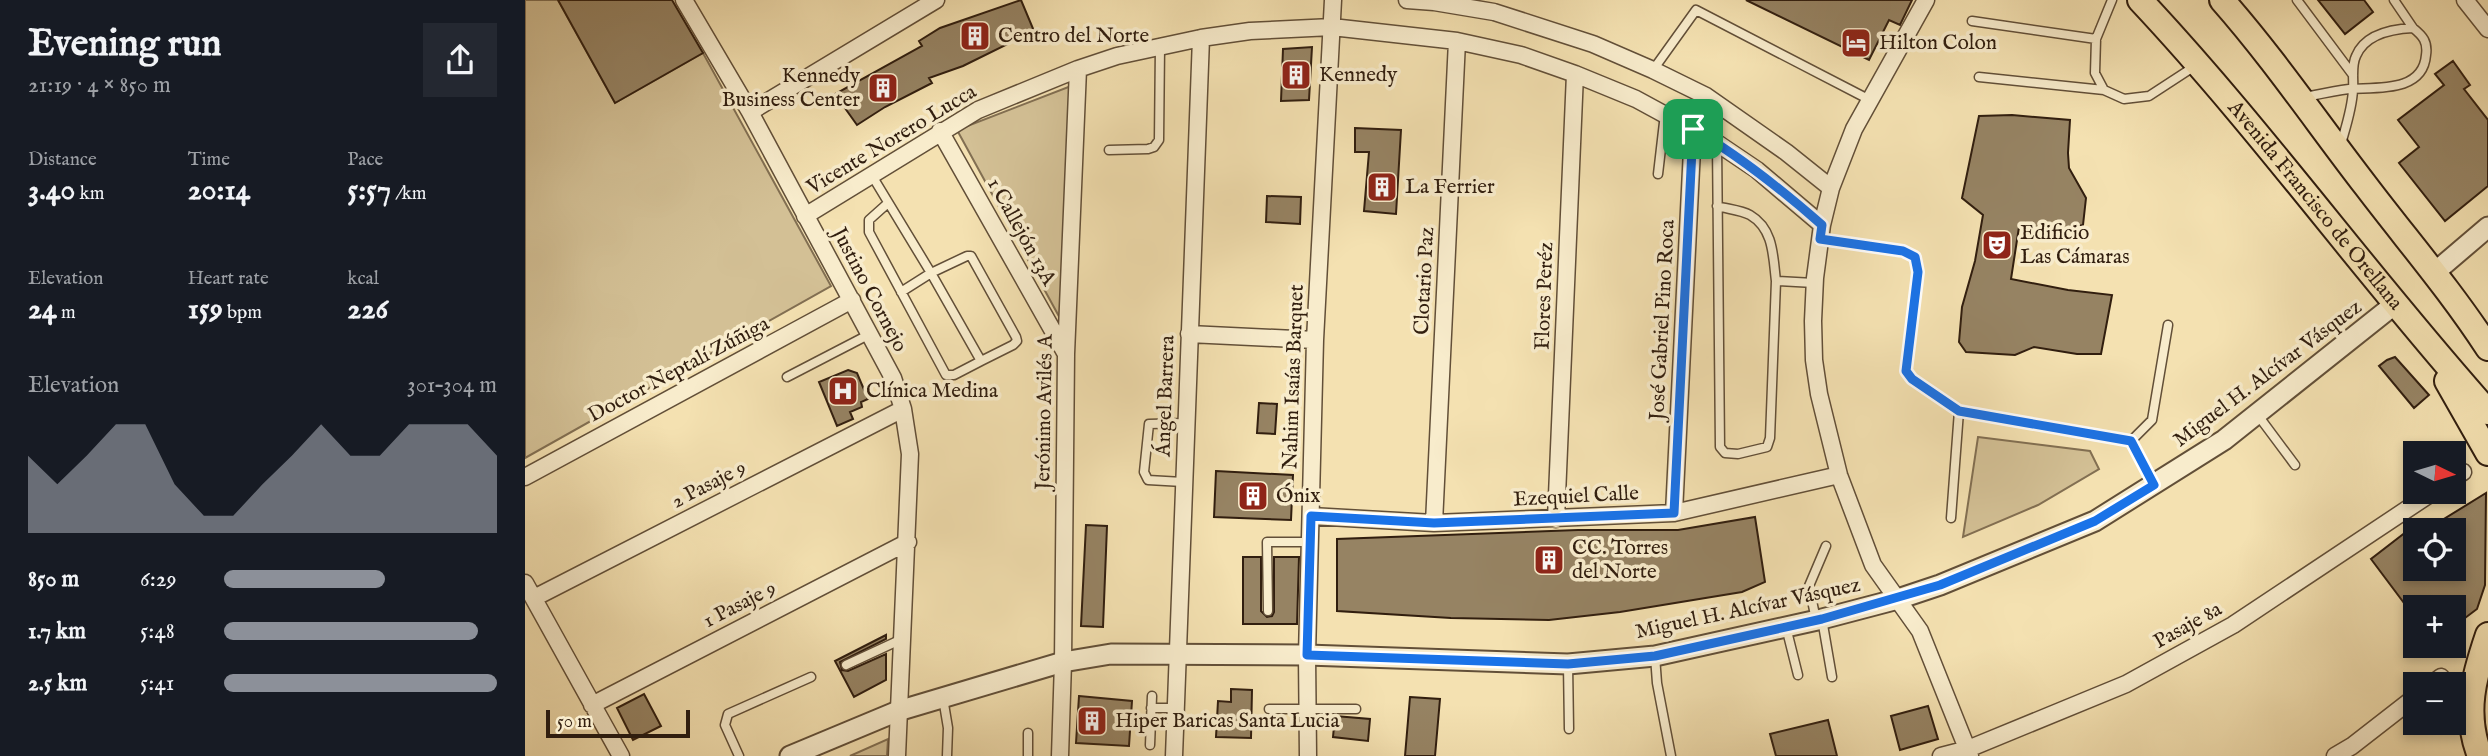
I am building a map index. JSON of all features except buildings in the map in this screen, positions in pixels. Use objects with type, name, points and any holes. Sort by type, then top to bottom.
[{"type":"main road","name":"Avenida Francisco de Orellana","points":[[2140,0],[2308,195],[2422,338],[2488,412]]},
{"type":"main road","points":[[2222,0],[2249,31],[2460,305],[2488,348]]},
{"type":"main road","points":[[2460,305],[2488,330]]},
{"type":"main road","points":[[2422,338],[2488,453]]},
{"type":"main road","points":[[2480,756],[2471,721],[2470,700],[2488,635]]},
{"type":"street","name":"Justino Cornejo","points":[[684,0],[750,112],[852,300],[893,378],[903,409],[910,454],[897,756]]},
{"type":"street","points":[[750,112],[936,0]]},
{"type":"street","name":"Nahim Isaías Barquet","points":[[1308,756],[1307,655],[1315,340],[1333,0]]},
{"type":"street","points":[[1416,0],[1494,12],[1594,44],[1653,70],[1706,96],[1786,152],[1831,188]]},
{"type":"street","points":[[1926,0],[1854,129],[1831,188],[1821,232],[1815,283],[1814,360],[1819,394],[1839,475],[1873,565],[1920,631],[1969,753]]},
{"type":"street","points":[[2465,0],[2488,29]]},
{"type":"street","name":"Vicente Norero Lucca","points":[[806,216],[978,110],[1079,69],[1117,56],[1201,38],[1250,31],[1332,27],[1457,41],[1521,55],[1636,99],[1717,143],[1757,170],[1821,232]]},
{"type":"street","name":"Ángel Barrera","points":[[1174,756],[1201,38]]},
{"type":"street","name":"Clotario Paz","points":[[1434,523],[1457,41]]},
{"type":"street","name":"Jerónimo Avilés A","points":[[1060,756],[1066,354],[1079,69]]},
{"type":"street","name":"Flores Peréz","points":[[1556,519],[1575,74]]},
{"type":"street","name":"José Gabriel Pino Roca","points":[[1674,513],[1693,129]]},
{"type":"street","name":"1 Callejón 13A","points":[[940,131],[1066,354]]},
{"type":"street","points":[[2434,273],[2488,227]]},
{"type":"street","name":"Doctor Neptalí Zúñiga","points":[[525,477],[852,300]]},
{"type":"street","name":"Miguel H. Alcívar Vásquez","points":[[790,756],[898,711],[1063,662],[1111,654],[1307,655],[1568,664],[1655,656],[1819,620],[1898,599],[1940,585],[2095,521],[2224,440],[2395,304]]},
{"type":"street","points":[[1189,334],[1315,340]]},
{"type":"street","name":"2 Pasaje 9","points":[[534,598],[903,409]]},
{"type":"street","name":"Ezequiel Calle","points":[[1311,516],[1434,523],[1674,513],[1839,475]]},
{"type":"street","name":"Pasaje 8a","points":[[1941,756],[1969,753],[2126,684],[2233,625],[2415,504]]},
{"type":"street","name":"1 Pasaje 9","points":[[592,705],[908,542]]},
{"type":"street","points":[[525,583],[621,756]]},
{"type":"street","points":[[2335,756],[2355,751],[2403,708]]},
{"type":"lane","points":[[2103,90],[2095,73],[2096,39],[2112,0]]},
{"type":"lane","points":[[2297,0],[2353,75]]},
{"type":"lane","points":[[2300,99],[2353,89],[2382,89],[2413,81],[2425,65],[2427,47],[2422,35],[2413,28],[2394,0]]},
{"type":"lane","points":[[1653,70],[1696,10],[1870,100]]},
{"type":"lane","points":[[1972,21],[2096,39]]},
{"type":"lane","points":[[2339,150],[2350,115],[2356,55],[2371,37],[2392,29],[2413,28]]},
{"type":"lane","points":[[1109,150],[1148,149],[1154,147],[1159,140],[1160,46]]},
{"type":"lane","points":[[1979,76],[2103,90],[2124,99],[2149,96],[2197,64]]},
{"type":"lane","points":[[1658,174],[1665,114]]},
{"type":"lane","points":[[1717,143],[1717,206],[1720,447],[1725,453],[1738,454],[1767,447],[1770,438],[1776,281],[1772,243],[1764,229],[1750,215],[1717,206]]},
{"type":"lane","points":[[871,174],[981,361]]},
{"type":"lane","points":[[888,203],[869,220],[869,232],[901,292],[946,375],[954,375],[1017,341],[971,257],[959,259],[901,292]]},
{"type":"lane","points":[[1821,232],[1903,251],[1915,257],[1918,272],[1906,371],[1912,379],[1959,411],[2131,441]]},
{"type":"lane","points":[[1776,281],[1815,283]]},
{"type":"lane","points":[[2131,441],[2152,420],[2168,325]]},
{"type":"lane","points":[[787,377],[870,334]]},
{"type":"lane","points":[[1951,518],[1959,411]]},
{"type":"lane","points":[[2257,414],[2295,465]]},
{"type":"lane","points":[[1183,482],[1148,480],[1144,472],[1149,424],[1186,423]]},
{"type":"lane","points":[[2131,441],[2154,485]]},
{"type":"lane","points":[[1268,611],[1268,542],[1310,542]]},
{"type":"lane","points":[[1826,545],[1809,586],[1832,677]]},
{"type":"lane","points":[[1786,627],[1798,674]]},
{"type":"lane","points":[[846,665],[902,639]]},
{"type":"lane","points":[[1655,656],[1657,683],[1671,756]]},
{"type":"lane","points":[[1568,664],[1569,729]]},
{"type":"lane","points":[[739,756],[725,725],[728,714],[811,677]]},
{"type":"lane","points":[[1150,745],[1152,696]]},
{"type":"lane","points":[[943,698],[948,728],[947,756]]},
{"type":"lane","points":[[1151,708],[1175,708]]},
{"type":"lane","points":[[1269,709],[1356,709]]},
{"type":"lane","points":[[1028,733],[1028,756]]},
{"type":"shaded area","points":[[525,0],[558,0],[615,103],[703,53],[831,286],[525,458]]},
{"type":"shaded area","points":[[1071,86],[1061,320],[957,130]]},
{"type":"shaded area","points":[[1978,437],[2090,451],[2099,469],[2038,505],[1963,537]]},
{"type":"shaded area","points":[[888,739],[887,756],[850,756]]},
{"type":"place","name":"Centro del Norte","points":[[975,36]]},
{"type":"place","name":"Hilton Colon","points":[[1856,43]]},
{"type":"place","name":"Kennedy","points":[[1296,75]]},
{"type":"place","name":"Kennedy Business Center","points":[[883,88]]},
{"type":"place","name":"La Ferrier","points":[[1382,187]]},
{"type":"place","name":"Edificio Las Cámaras","points":[[1997,245]]},
{"type":"place","name":"Clínica Medina","points":[[843,391]]},
{"type":"place","name":"Ónix","points":[[1253,496]]},
{"type":"place","name":"CC. Torres del Norte","points":[[1549,560]]},
{"type":"place","name":"Hiper Baricas Santa Lucia","points":[[1092,721]]},
{"type":"route","points":[[1693,129],[1757,170],[1788,195],[1822,225],[1820,239],[1903,251],[1915,257],[1918,272],[1906,371],[1912,379],[1959,411],[2131,441],[2154,485],[2095,521],[1940,585],[1822,619],[1655,656],[1568,664],[1307,655],[1311,516],[1434,523],[1674,513],[1693,129]]}]
